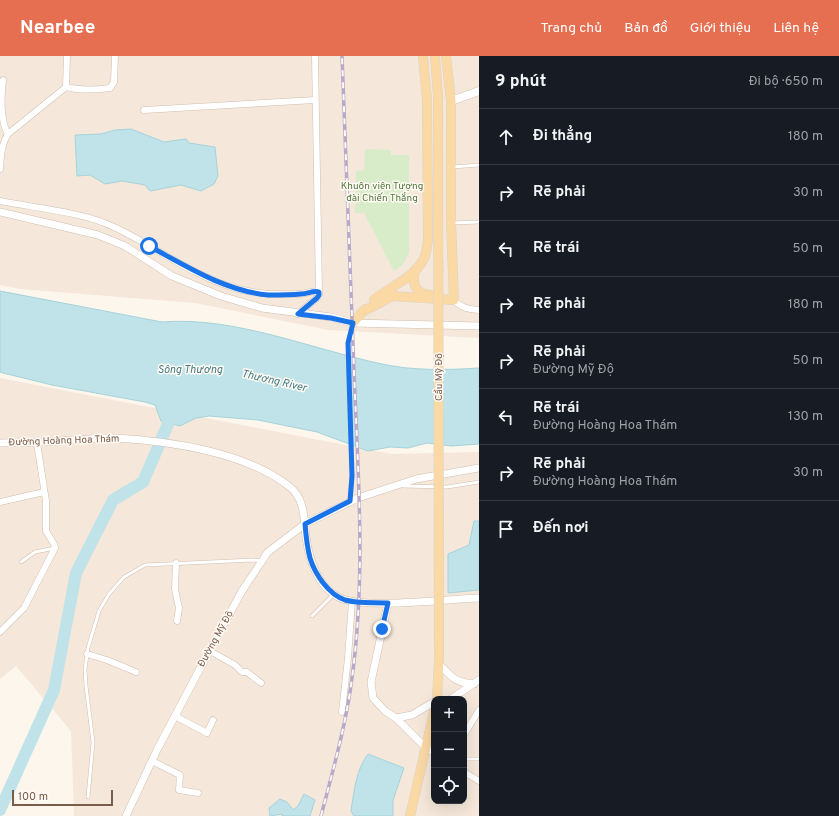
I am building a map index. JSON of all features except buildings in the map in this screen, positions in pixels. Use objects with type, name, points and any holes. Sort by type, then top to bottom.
[{"type":"main road","points":[[353,323],[376,298],[417,268],[424,260],[427,249],[427,100],[423,56]]},
{"type":"main road","name":"Cầu Mỹ Độ","points":[[435,56],[438,96],[439,661],[437,696]]},
{"type":"main road","points":[[446,56],[450,101],[451,223],[454,298]]},
{"type":"main road","points":[[450,101],[479,91]]},
{"type":"main road","points":[[417,268],[413,279],[415,286],[420,292],[428,295],[454,298]]},
{"type":"main road","points":[[362,312],[393,296],[454,298]]},
{"type":"main road","points":[[410,816],[431,726]]},
{"type":"street","points":[[0,169],[2,148],[4,140],[8,134],[66,87],[67,56]]},
{"type":"street","points":[[66,87],[79,90],[110,88],[114,82],[115,56]]},
{"type":"street","points":[[298,314],[319,295],[314,100],[315,56]]},
{"type":"street","points":[[3,80],[1,95],[2,122],[3,128],[8,134]]},
{"type":"street","points":[[144,110],[314,100]]},
{"type":"street","points":[[0,202],[100,221],[115,227],[209,278],[237,288],[267,294],[303,294],[319,292]]},
{"type":"street","points":[[0,212],[98,235],[125,246],[172,276],[221,296],[262,308],[331,318],[353,323],[479,326]]},
{"type":"street","points":[[454,298],[459,306],[466,309],[479,310]]},
{"type":"street","name":"Đường Hoàng Hoa Thám","points":[[0,443],[37,443],[114,438],[173,444],[201,450],[231,458],[267,471],[292,488],[298,496],[302,506],[305,524]]},
{"type":"street","points":[[0,632],[24,608],[55,548],[46,531],[46,501],[37,443]]},
{"type":"street","name":"Đường Mỹ Độ","points":[[126,816],[175,716],[242,591],[268,552],[305,524],[350,501],[396,485],[436,474],[479,468]]},
{"type":"street","points":[[0,502],[44,492]]},
{"type":"street","points":[[305,524],[310,559],[315,570],[325,585],[334,594],[344,600],[352,602],[388,603],[479,598]]},
{"type":"street","points":[[176,563],[175,589],[179,608],[178,621]]},
{"type":"street","points":[[342,712],[352,602]]},
{"type":"street","points":[[388,603],[371,682],[373,698],[385,711],[396,718],[431,751]]},
{"type":"street","points":[[210,651],[234,665],[242,672],[247,672],[262,683]]},
{"type":"street","points":[[87,654],[107,660],[136,672]]},
{"type":"street","points":[[439,661],[454,679],[460,683],[476,682]]},
{"type":"street","points":[[455,696],[476,682]]},
{"type":"street","points":[[396,718],[412,715],[431,704]]},
{"type":"street","points":[[466,732],[479,710]]},
{"type":"street","points":[[175,716],[207,733],[212,720]]},
{"type":"street","points":[[152,761],[180,775],[179,790],[198,793]]},
{"type":"street","points":[[467,774],[479,781]]},
{"type":"lane","points":[[450,167],[479,165]]},
{"type":"lane","points":[[451,223],[479,222]]},
{"type":"lane","points":[[350,501],[352,476],[348,343],[353,323]]},
{"type":"lane","points":[[396,485],[447,487],[479,482]]},
{"type":"lane","points":[[21,562],[35,552],[55,548]]},
{"type":"lane","points":[[88,798],[93,742],[85,669],[87,654],[99,610],[109,594],[124,577],[145,565],[253,560],[262,562]]},
{"type":"lane","points":[[312,616],[334,594]]},
{"type":"lane","points":[[467,759],[479,759]]},
{"type":"shaded area","points":[[0,56],[479,56],[479,338],[329,330],[195,303],[20,289],[0,285]]},
{"type":"shaded area","points":[[0,378],[392,454],[479,452],[479,816],[74,816],[71,731],[16,666],[0,679]]},
{"type":"green space","name":"Khuôn viên Tượng đài Chiến Thắng","points":[[365,149],[391,150],[391,155],[409,155],[409,253],[403,265],[394,271],[364,213],[355,213],[356,171],[364,170]]},
{"type":"water","points":[[131,129],[164,142],[186,139],[189,143],[215,147],[218,176],[214,184],[201,191],[181,185],[150,191],[145,185],[122,181],[105,184],[90,175],[77,176],[75,135],[101,134],[115,130]]},
{"type":"water","name":"Sông Thương","points":[[0,291],[162,322],[189,321],[245,329],[355,358],[406,368],[479,368],[479,444],[451,446],[427,443],[408,448],[390,447],[368,451],[317,432],[258,420],[209,416],[196,418],[180,426],[161,421],[155,405],[145,402],[52,385],[3,373],[0,372]]},
{"type":"water","points":[[474,521],[479,521],[479,590],[448,593],[448,554],[469,545]]},
{"type":"water","points":[[368,754],[404,768],[393,800],[393,816],[354,816],[351,811],[358,774]]},
{"type":"water","points":[[304,794],[315,800],[310,816],[282,816],[282,814],[270,816],[269,808],[280,799],[287,802],[293,810],[298,806]]},
{"type":"waterway","points":[[0,810],[54,690],[76,573],[113,500],[143,482],[175,408]]},
{"type":"railway","points":[[321,816],[339,747],[346,713],[352,678],[359,601],[359,486],[342,56]]},
{"type":"route","points":[[149,246],[209,278],[237,288],[267,294],[289,295],[316,291],[319,292],[317,298],[298,314],[331,318],[353,323],[348,343],[352,476],[350,501],[305,524],[310,559],[325,585],[334,594],[344,600],[352,602],[388,603],[382,629]]},
{"type":"water label","name":"Thương River","points":[[274,381]]}]
